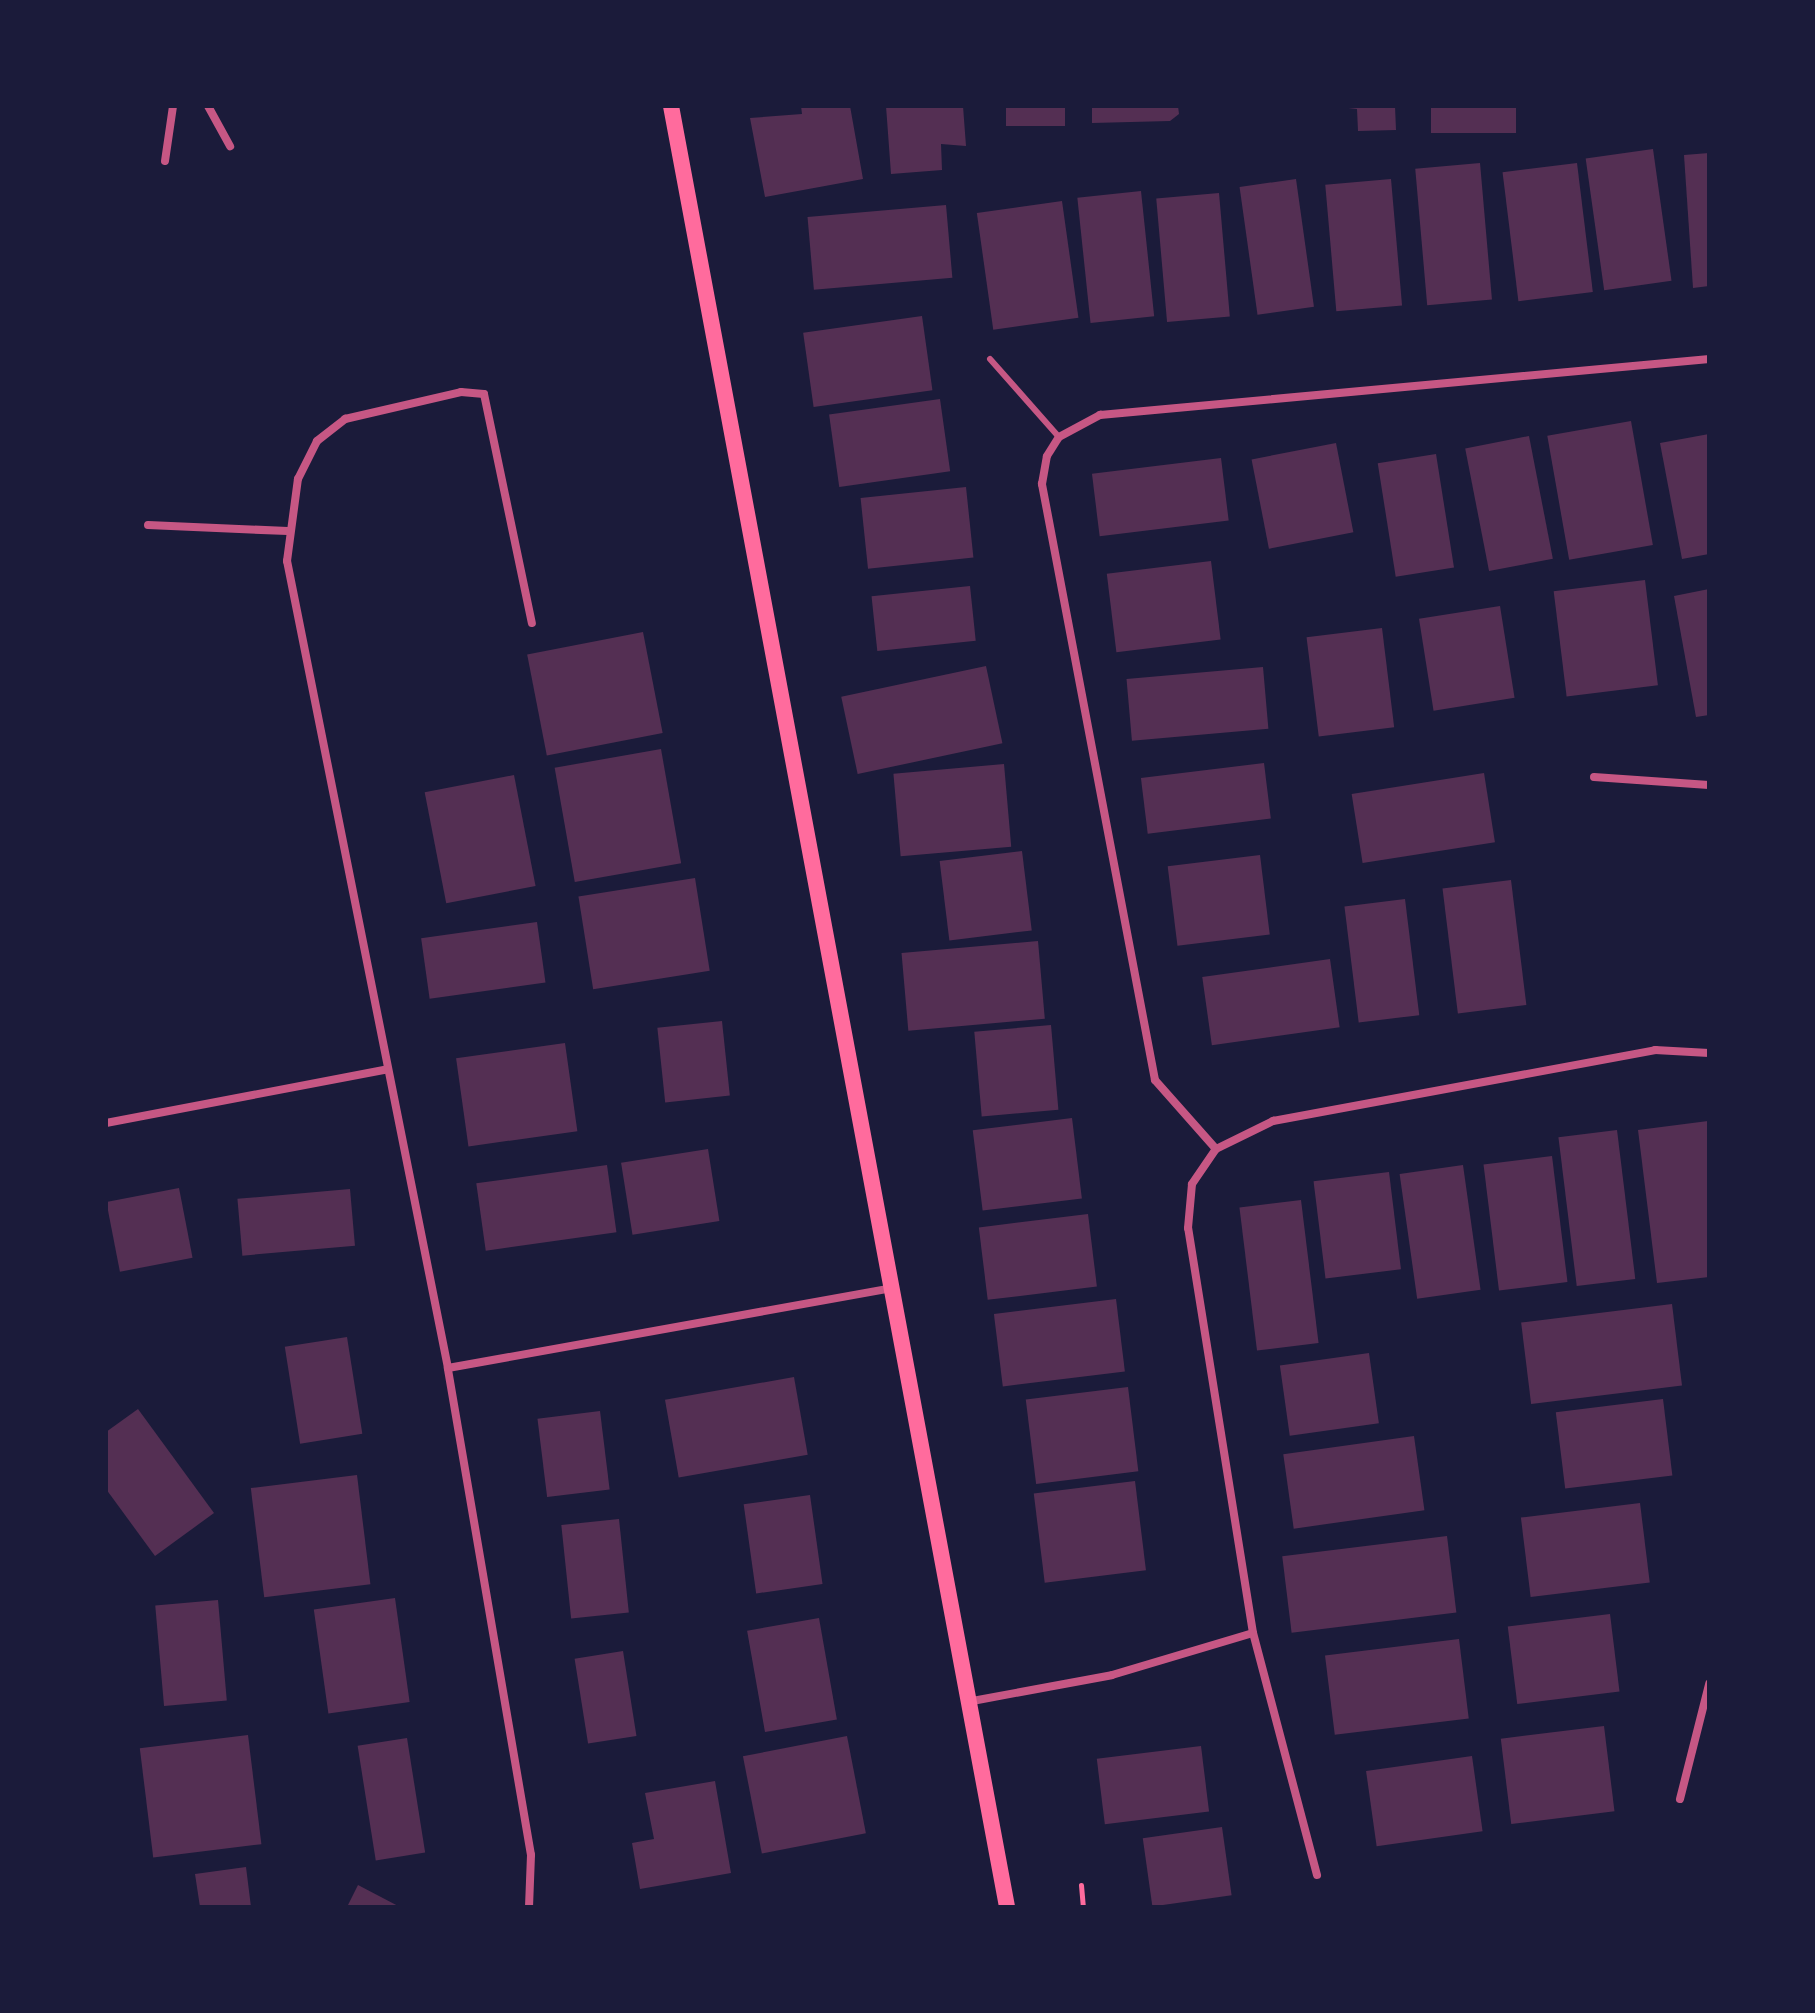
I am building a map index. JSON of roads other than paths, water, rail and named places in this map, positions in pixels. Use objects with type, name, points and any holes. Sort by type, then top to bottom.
[{"type":"main road","points":[[671,106],[892,1288],[966,1702],[1007,1907]]},
{"type":"street","points":[[165,161],[173,106]]},
{"type":"street","points":[[208,106],[230,146]]},
{"type":"street","points":[[1216,1149],[1155,1080],[1042,484],[1059,437],[1100,415],[1709,359]]},
{"type":"street","points":[[529,1907],[531,1855],[448,1368],[385,1070],[287,561],[288,531],[298,479],[317,441],[345,419],[461,392],[484,394],[532,623]]},
{"type":"street","points":[[148,525],[288,531]]},
{"type":"street","points":[[1594,777],[1709,785]]},
{"type":"street","points":[[1317,1875],[1253,1633],[1188,1228],[1192,1184],[1216,1149],[1273,1121],[1655,1050],[1709,1053]]},
{"type":"street","points":[[106,1123],[385,1070]]},
{"type":"street","points":[[448,1368],[892,1288]]},
{"type":"street","points":[[966,1702],[1112,1675],[1253,1633]]},
{"type":"street","points":[[1680,1799],[1709,1684]]},
{"type":"lane","points":[[990,359],[1059,437]]}]
